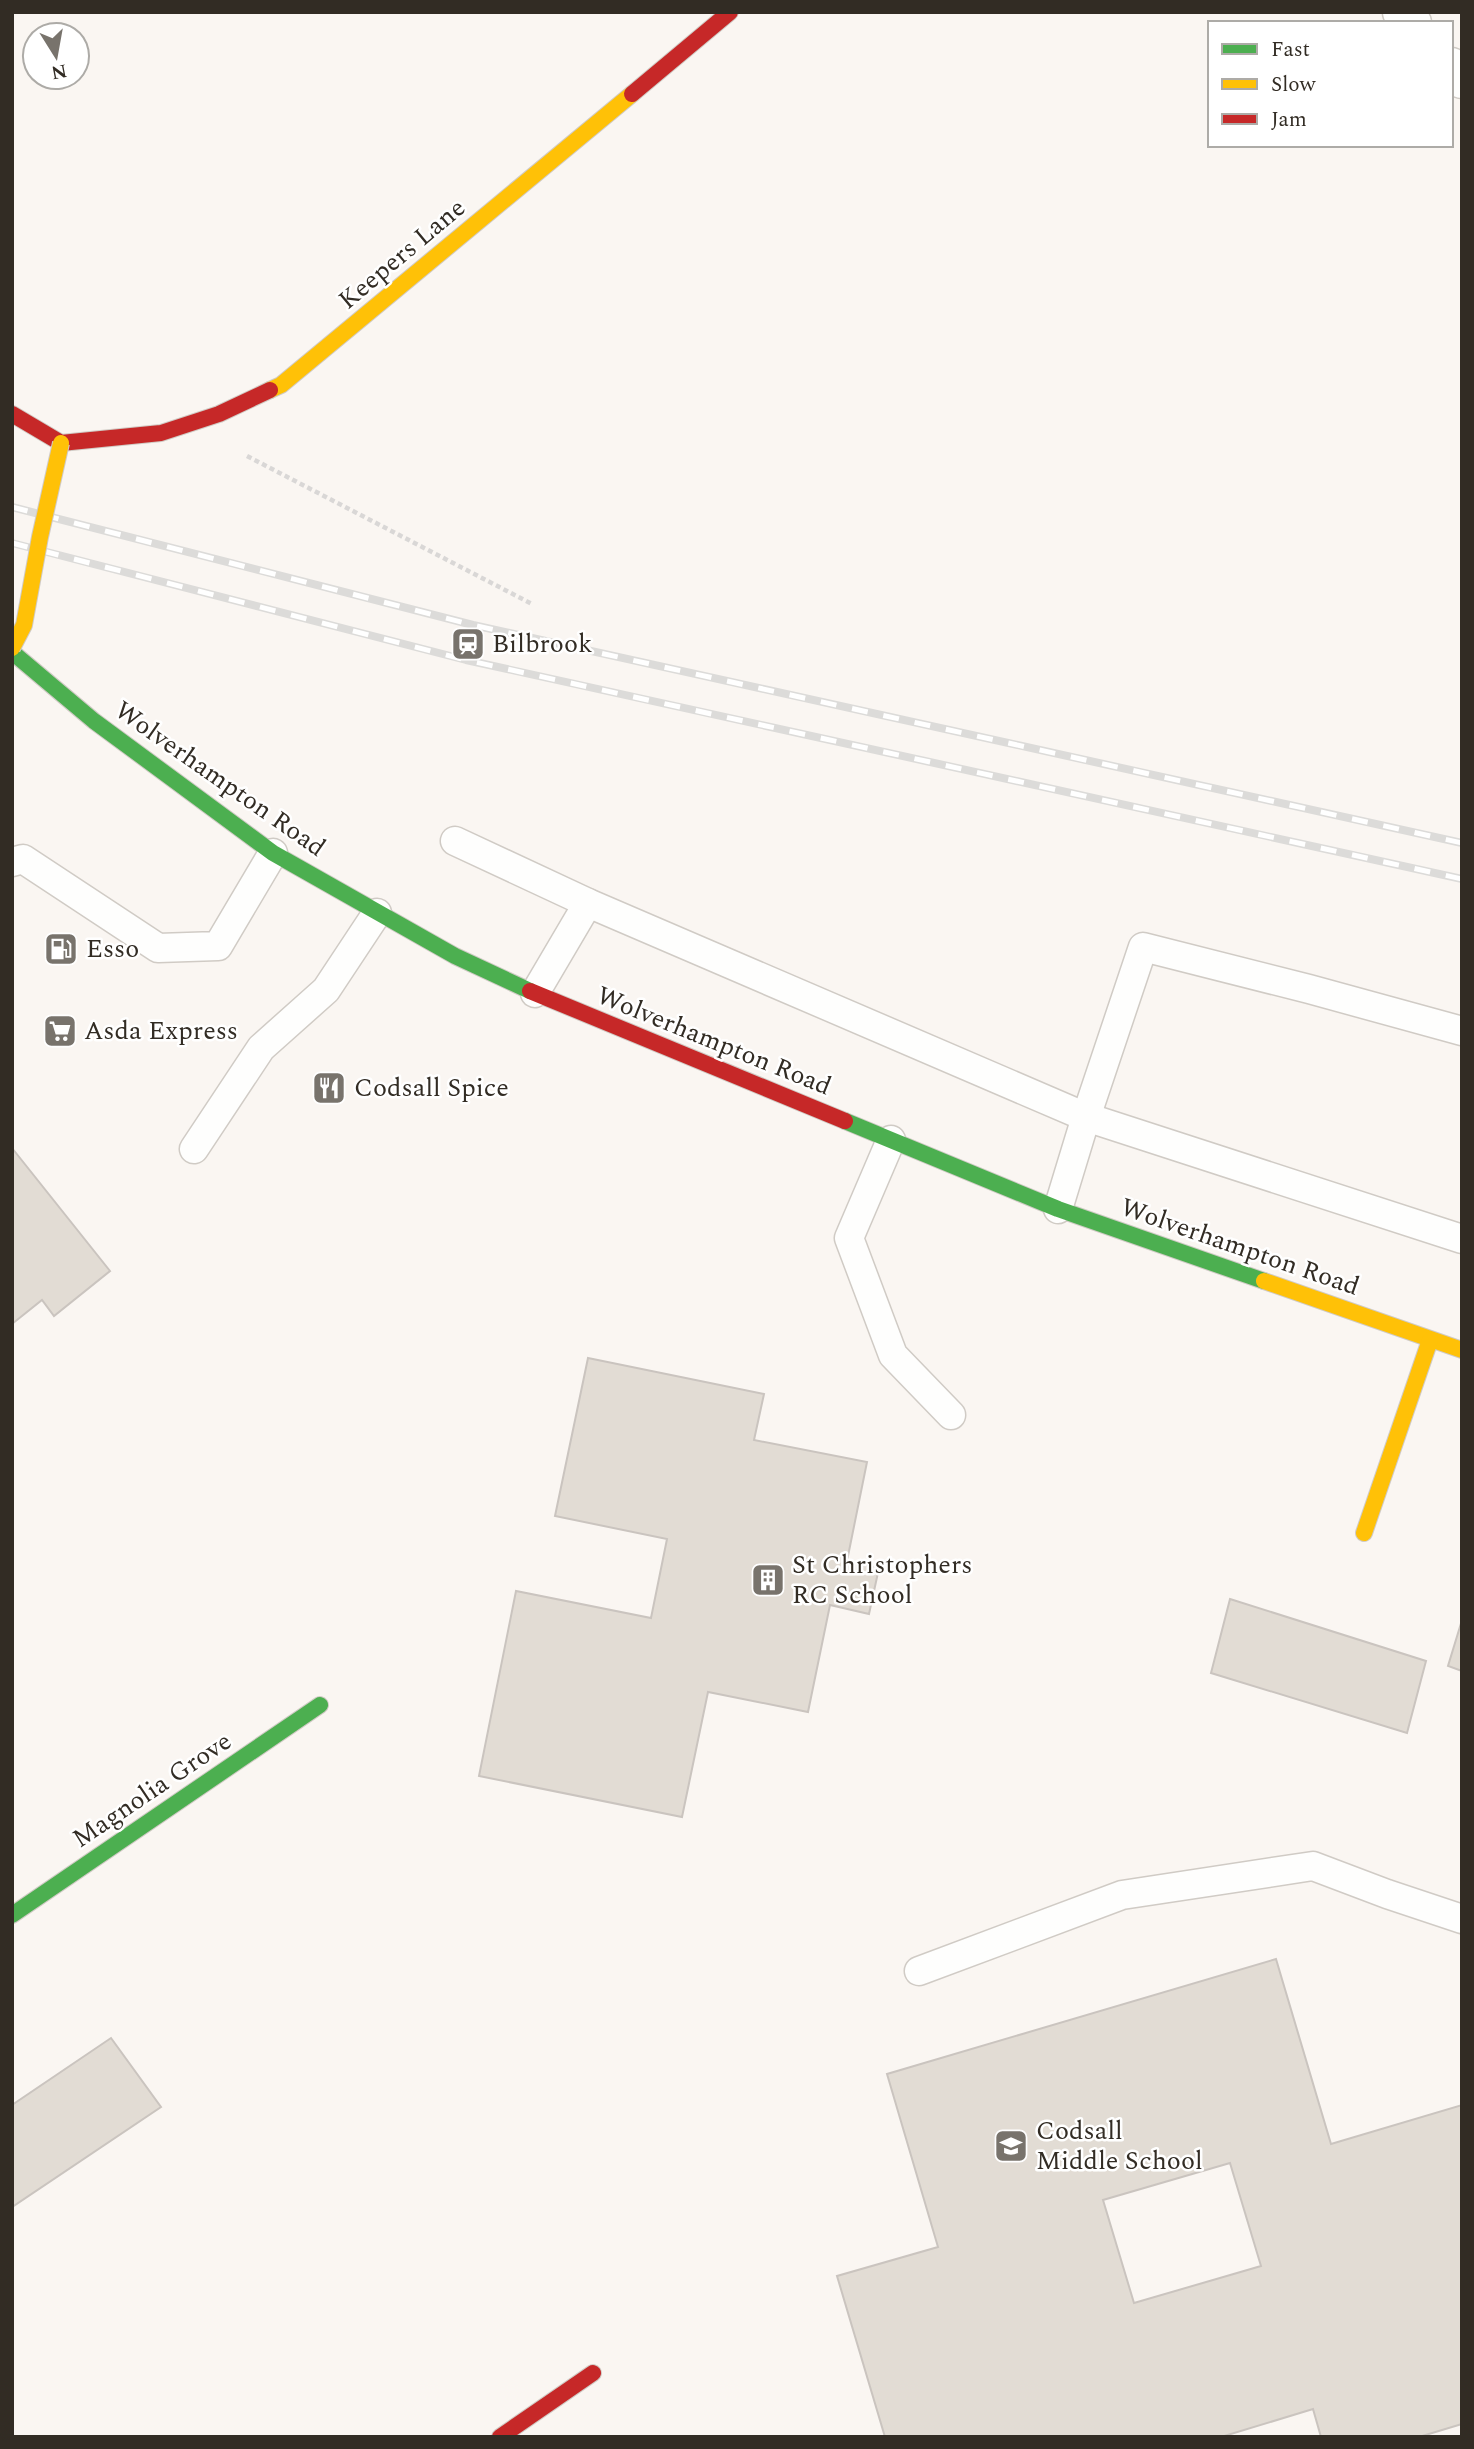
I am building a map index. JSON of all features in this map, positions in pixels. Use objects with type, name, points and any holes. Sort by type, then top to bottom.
[{"type":"street","name":"Keepers Lane","points":[[61,443],[161,433],[219,414],[281,385],[730,12]]},
{"type":"street","points":[[12,414],[61,443],[24,625],[12,650]]},
{"type":"street","name":"Wolverhampton Road","points":[[12,650],[94,721],[273,853],[455,956],[535,993],[1058,1209],[1462,1350]]},
{"type":"street","points":[[1364,1533],[1430,1340]]},
{"type":"street","name":"Magnolia Grove","points":[[12,1915],[320,1704]]},
{"type":"street","points":[[500,2437],[593,2373]]},
{"type":"lane","points":[[454,841],[588,903],[1086,1117],[1462,1239]]},
{"type":"lane","points":[[12,862],[23,859],[158,947],[218,946],[273,853]]},
{"type":"lane","points":[[535,993],[588,903]]},
{"type":"lane","points":[[194,1149],[261,1048],[326,990],[377,913]]},
{"type":"lane","points":[[1058,1209],[1143,947],[1462,1031]]},
{"type":"lane","points":[[891,1140],[849,1238],[893,1355],[951,1415]]},
{"type":"lane","points":[[919,1971],[1122,1895],[1313,1866],[1462,1919]]},
{"type":"path","points":[[237,451],[532,604]]},
{"type":"building","points":[[12,1148],[110,1271],[54,1316],[42,1300],[12,1324]]},
{"type":"building","name":"St Christophers RC School","points":[[588,1358],[764,1394],[754,1440],[867,1462],[847,1561],[879,1568],[869,1614],[830,1605],[808,1712],[708,1692],[682,1817],[479,1776],[516,1591],[651,1618],[667,1539],[555,1516]]},
{"type":"building","points":[[1230,1599],[1426,1661],[1407,1733],[1211,1673]]},
{"type":"building","points":[[1462,1620],[1462,1671],[1448,1666]]},
{"type":"building","points":[[1276,1959],[1331,2144],[1462,2105],[1462,2424],[1419,2437],[1321,2437],[1313,2409],[1221,2437],[885,2437],[837,2276],[938,2247],[887,2074]],"holes":[[[1230,2163],[1261,2266],[1134,2303],[1103,2200]]]},
{"type":"building","points":[[111,2038],[161,2107],[12,2207],[12,2105]]},
{"type":"railway","points":[[12,507],[473,625],[1462,843]]},
{"type":"railway","points":[[12,543],[466,660],[1462,879]]},
{"type":"traffic: fast","points":[[12,652],[94,721],[273,853],[455,956],[530,991]]},
{"type":"traffic: fast","points":[[845,1121],[1058,1209],[1264,1281]]},
{"type":"traffic: fast","points":[[12,1915],[320,1705]]},
{"type":"traffic: slow","points":[[270,390],[281,385],[632,94]]},
{"type":"traffic: slow","points":[[12,648],[24,625],[61,443]]},
{"type":"traffic: slow","points":[[1264,1281],[1462,1350]]},
{"type":"traffic: slow","points":[[1364,1533],[1430,1340]]},
{"type":"traffic: jam","points":[[632,94],[730,12]]},
{"type":"traffic: jam","points":[[12,414],[61,443],[161,433],[219,414],[270,390]]},
{"type":"traffic: jam","points":[[530,991],[845,1121]]},
{"type":"traffic: jam","points":[[500,2437],[593,2373]]},
{"type":"place","name":"Bilbrook","points":[[468,644]]},
{"type":"place","name":"Esso","points":[[61,949]]},
{"type":"place","name":"Asda Express","points":[[60,1031]]},
{"type":"place","name":"Codsall Spice","points":[[329,1088]]},
{"type":"place","name":"St Christophers RC School","points":[[768,1580]]},
{"type":"place","name":"Codsall Middle School","points":[[1011,2146]]}]
